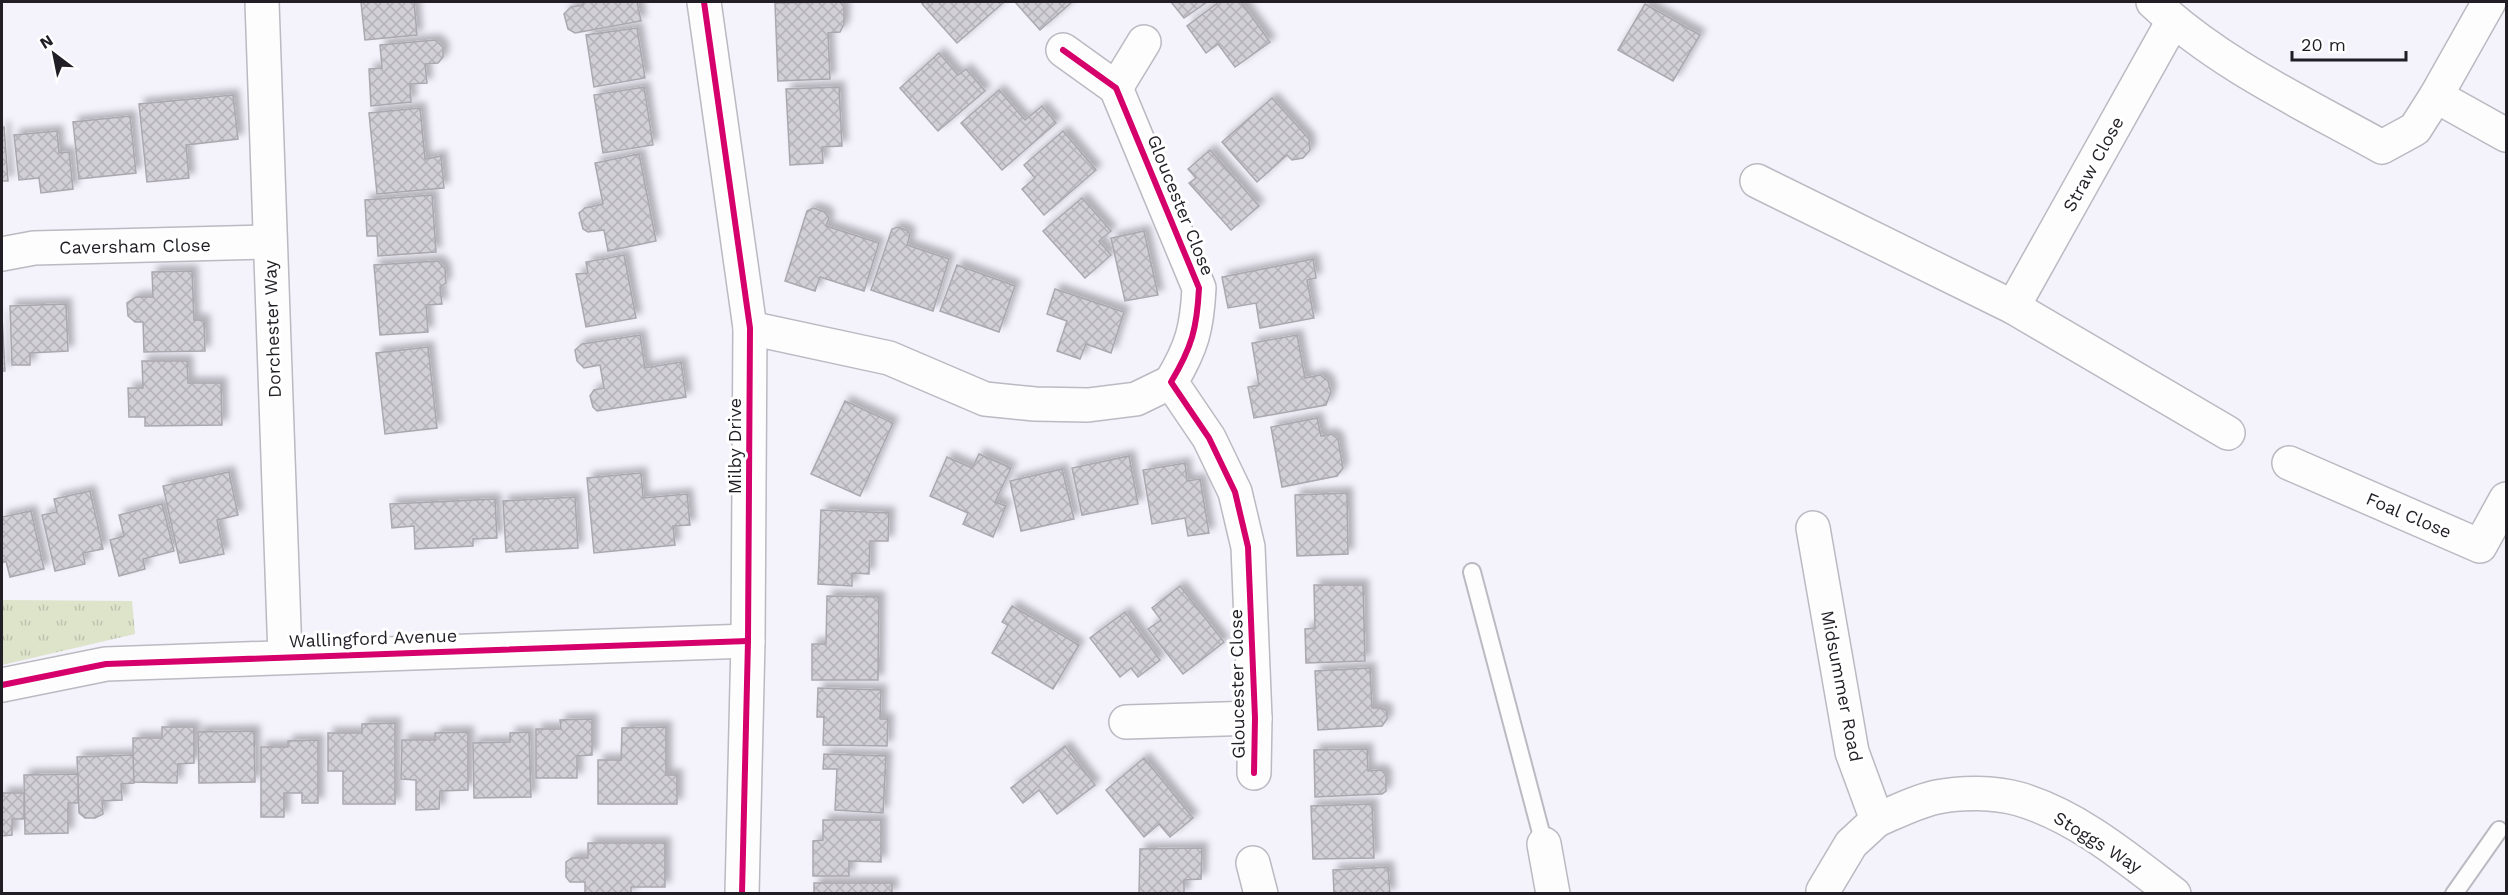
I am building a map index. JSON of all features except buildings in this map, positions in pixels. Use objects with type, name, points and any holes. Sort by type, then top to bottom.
[{"type":"street","name":"Dorchester Way","points":[[262,2],[285,656]]},
{"type":"street","name":"Milby Drive","points":[[704,2],[750,328],[748,641],[742,894]]},
{"type":"street","points":[[2163,11],[2236,67],[2382,147],[2415,129],[2489,2]]},
{"type":"street","name":"Straw Close","points":[[2013,307],[2163,11]]},
{"type":"street","points":[[1064,50],[1116,88],[1144,42]]},
{"type":"street","name":"Gloucester Close","points":[[1116,88],[1199,288],[1197,323],[1186,357],[1171,381],[1209,438],[1235,492],[1248,547],[1256,718],[1254,773]]},
{"type":"street","points":[[2436,96],[2506,135]]},
{"type":"street","points":[[1757,182],[2013,307],[2228,433]]},
{"type":"street","name":"Caversham Close","points":[[2,254],[34,248],[269,242]]},
{"type":"street","points":[[750,328],[889,358],[985,399],[1035,404],[1088,405],[1136,399],[1171,381]]},
{"type":"street","name":"Foal Close","points":[[2289,463],[2480,546],[2506,499]]},
{"type":"street","name":"Midsummer Road","points":[[1814,528],[1852,752],[1877,820]]},
{"type":"street","name":"Wallingford Avenue","points":[[2,685],[106,664],[748,641]]},
{"type":"street","name":"Gloucester Close","points":[[1126,722],[1256,718]]},
{"type":"street","name":"Stoggs Way","points":[[1877,820],[1936,797],[1972,794],[2018,799],[2068,820],[2122,854],[2174,894]]},
{"type":"street","points":[[1817,893],[1851,844],[1877,820]]},
{"type":"street","points":[[1544,844],[1553,894]]},
{"type":"lane","points":[[1472,572],[1544,844]]},
{"type":"lane","points":[[2454,894],[2499,830]]},
{"type":"green space","points":[[2,600],[132,601],[135,634],[2,665]]},
{"type":"cycle path","points":[[704,2],[750,328],[748,641],[742,894]]},
{"type":"cycle path","points":[[1063,50],[1116,88],[1199,288],[1197,315],[1192,337],[1171,382],[1209,438],[1235,492],[1248,547],[1255,718],[1254,773]]},
{"type":"cycle path","points":[[2,685],[106,664],[748,641]]}]
